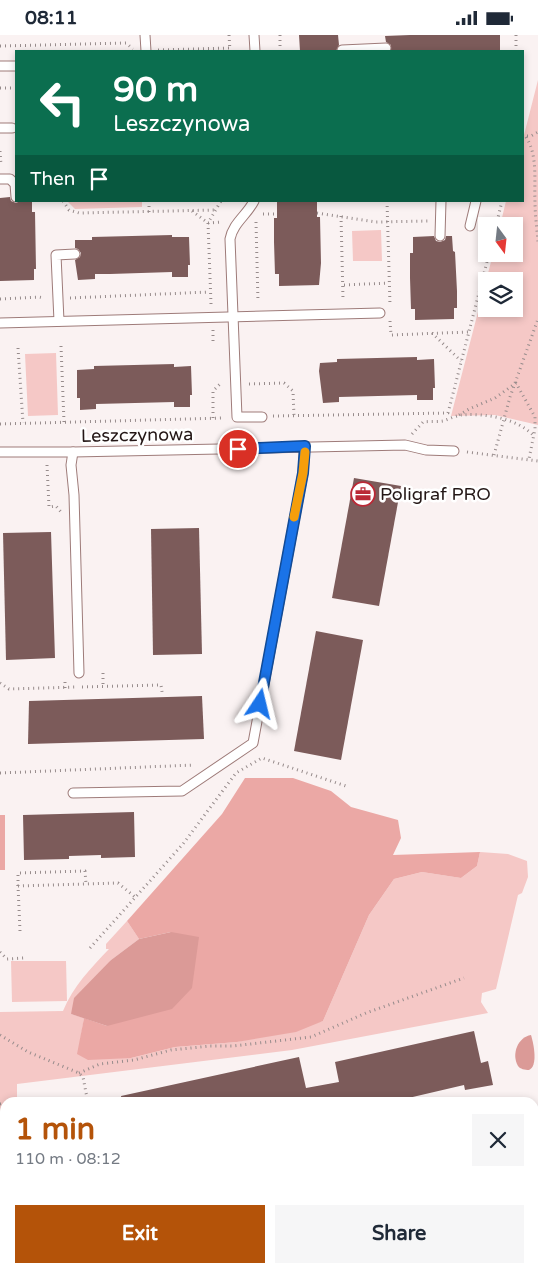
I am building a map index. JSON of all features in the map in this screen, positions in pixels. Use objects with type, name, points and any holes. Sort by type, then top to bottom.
[{"type":"lane","points":[[146,35],[146,50]]},
{"type":"lane","points":[[254,35],[255,50]]},
{"type":"lane","points":[[342,50],[386,48]]},
{"type":"lane","points":[[0,66],[15,66]]},
{"type":"lane","points":[[0,128],[12,128]]},
{"type":"lane","points":[[0,175],[10,179],[15,184]]},
{"type":"lane","points":[[253,202],[238,221],[230,239],[237,417],[262,417]]},
{"type":"lane","points":[[440,236],[441,202]]},
{"type":"lane","points":[[470,226],[476,202]]},
{"type":"lane","points":[[59,321],[56,255],[75,254]]},
{"type":"lane","points":[[0,323],[380,313]]},
{"type":"lane","name":"Leszczynowa","points":[[0,452],[405,445],[426,450],[454,451]]},
{"type":"lane","points":[[73,793],[182,791],[253,743],[303,473],[305,446]]},
{"type":"lane","points":[[73,452],[79,673]]},
{"type":"path","points":[[188,50],[230,49],[229,35]]},
{"type":"path","points":[[280,35],[280,50]]},
{"type":"path","points":[[516,35],[516,50]]},
{"type":"path","points":[[0,46],[126,43],[134,50]]},
{"type":"path","points":[[0,88],[15,88]]},
{"type":"path","points":[[524,136],[531,136],[538,132]]},
{"type":"path","points":[[524,136],[531,143],[534,154],[538,242]]},
{"type":"path","points":[[0,151],[0,175]]},
{"type":"path","points":[[64,202],[69,210],[79,213],[215,210]]},
{"type":"path","points":[[148,202],[149,212]]},
{"type":"path","points":[[0,299],[39,297],[57,300],[78,296],[209,292],[208,223],[220,202]]},
{"type":"path","points":[[387,202],[390,311]]},
{"type":"path","points":[[498,217],[502,202]]},
{"type":"path","points":[[192,211],[208,223]]},
{"type":"path","points":[[260,214],[277,213]]},
{"type":"path","points":[[317,213],[376,222],[427,221]]},
{"type":"path","points":[[342,216],[344,299]]},
{"type":"path","points":[[256,223],[258,302]]},
{"type":"path","points":[[262,417],[448,413],[487,263]]},
{"type":"path","points":[[344,285],[389,283]]},
{"type":"path","points":[[390,319],[391,335],[469,332]]},
{"type":"path","points":[[494,455],[510,397],[538,319]]},
{"type":"path","points":[[432,333],[462,361]]},
{"type":"path","points":[[61,346],[64,422]]},
{"type":"path","points":[[18,348],[23,423]]},
{"type":"path","points":[[213,418],[213,391],[221,384],[221,379]]},
{"type":"path","points":[[245,379],[245,384],[284,383],[293,391],[294,416]]},
{"type":"path","points":[[405,445],[423,422],[441,421],[459,415],[495,398],[516,383]]},
{"type":"path","points":[[516,383],[535,417],[536,429],[529,459]]},
{"type":"path","points":[[459,415],[504,419],[528,430],[534,436]]},
{"type":"path","points":[[0,424],[208,418]]},
{"type":"path","points":[[454,451],[538,461]]},
{"type":"path","points":[[47,463],[49,507]]},
{"type":"path","points":[[103,673],[103,687]]},
{"type":"path","points":[[0,683],[9,689],[161,685],[162,692]]},
{"type":"path","points":[[90,948],[183,844],[236,773],[262,757],[350,787]]},
{"type":"path","points":[[0,773],[203,765],[221,793]]},
{"type":"path","points":[[20,931],[18,873],[85,871],[86,884]]},
{"type":"path","points":[[18,886],[118,883],[135,897]]},
{"type":"path","points":[[19,909],[24,909]]},
{"type":"path","points":[[0,952],[7,959],[24,958]]},
{"type":"path","points":[[79,1073],[100,1064],[134,1060],[171,1051],[311,1037],[375,1010],[464,978]]},
{"type":"path","points":[[0,1035],[28,1052],[79,1073],[83,1077],[87,1097]]},
{"type":"shaded area","points":[[538,80],[538,425],[495,415],[451,416],[478,312],[478,317],[523,317],[523,272],[488,272],[491,263],[523,262],[523,217],[502,217],[506,202],[524,202],[524,135]]},
{"type":"shaded area","points":[[68,202],[142,202],[142,207],[75,209]]},
{"type":"shaded area","points":[[381,230],[382,261],[353,261],[352,231]]},
{"type":"shaded area","points":[[56,353],[58,415],[28,416],[25,354]]},
{"type":"shaded area","points":[[245,778],[293,778],[331,791],[351,807],[398,820],[401,838],[393,855],[480,852],[477,866],[461,878],[422,872],[394,879],[369,915],[323,1021],[296,1032],[237,1042],[175,1047],[131,1058],[88,1060],[77,1054],[84,1018],[107,1026],[171,932],[139,939],[127,921],[222,814]]},
{"type":"shaded area","points":[[0,815],[5,815],[5,870],[0,870]]},
{"type":"shaded area","points":[[480,852],[508,854],[527,861],[528,877],[522,893],[518,895],[496,989],[482,993],[481,1002],[488,1013],[292,1050],[17,1084],[17,1097],[0,1097],[0,1012],[63,1011],[77,985],[109,949],[106,949],[106,944],[127,921],[139,939],[111,960],[71,1014],[84,1018],[78,1054],[131,1058],[175,1047],[237,1042],[323,1021],[369,915],[394,879],[422,872],[461,878],[477,866]]},
{"type":"shaded area","points":[[171,932],[199,937],[192,988],[172,1009],[107,1026],[71,1014],[74,998],[111,960],[139,939]]},
{"type":"shaded area","points":[[11,961],[66,961],[67,1001],[12,1002]]},
{"type":"shaded area","points":[[531,1035],[534,1049],[534,1064],[529,1070],[521,1069],[515,1056],[517,1047],[522,1039]]},
{"type":"building","points":[[299,35],[338,35],[339,45],[336,50],[300,50]]},
{"type":"building","points":[[500,35],[500,50],[391,50],[391,45],[386,42],[385,36]]},
{"type":"building","points":[[10,197],[11,201],[16,203],[32,202],[32,212],[35,212],[36,269],[34,269],[34,280],[0,281],[0,198]]},
{"type":"building","points":[[277,202],[317,202],[317,217],[320,217],[321,263],[319,285],[279,286],[279,274],[275,274],[274,242],[274,218],[277,218]]},
{"type":"building","points":[[172,235],[172,237],[189,237],[190,265],[188,265],[188,277],[172,277],[172,272],[95,274],[95,279],[78,280],[75,260],[80,257],[81,253],[75,248],[75,240],[92,240],[92,237]]},
{"type":"building","points":[[434,236],[436,241],[440,242],[445,240],[446,236],[452,236],[453,251],[455,252],[457,308],[454,308],[454,319],[415,320],[415,309],[411,309],[410,278],[410,253],[413,253],[413,237]]},
{"type":"building","points":[[417,357],[417,360],[434,359],[435,388],[433,388],[433,400],[417,400],[417,395],[339,397],[339,402],[323,403],[319,371],[320,363],[337,362],[337,359]]},
{"type":"building","points":[[174,364],[174,367],[191,366],[192,395],[190,395],[190,407],[174,407],[174,402],[96,404],[96,409],[80,410],[80,398],[77,398],[77,370],[94,369],[94,366]]},
{"type":"building","points":[[354,478],[401,486],[379,606],[332,598]]},
{"type":"building","points":[[199,528],[202,654],[153,655],[151,529]]},
{"type":"building","points":[[51,532],[55,658],[6,660],[3,533]]},
{"type":"building","points":[[316,631],[363,640],[341,760],[294,751]]},
{"type":"building","points":[[202,696],[204,739],[28,744],[29,701]]},
{"type":"building","points":[[134,812],[135,857],[101,858],[101,855],[69,856],[69,859],[24,860],[23,815]]},
{"type":"building","points":[[474,1031],[481,1063],[488,1061],[493,1085],[465,1090],[464,1085],[413,1097],[121,1097],[299,1057],[306,1088],[339,1082],[335,1062]]},
{"type":"slow traffic","points":[[294,517],[303,473],[305,452]]},
{"type":"place","name":"Poligraf PRO","points":[[363,494]]},
{"type":"route","points":[[238,449],[305,446],[303,473],[260,704]]}]
